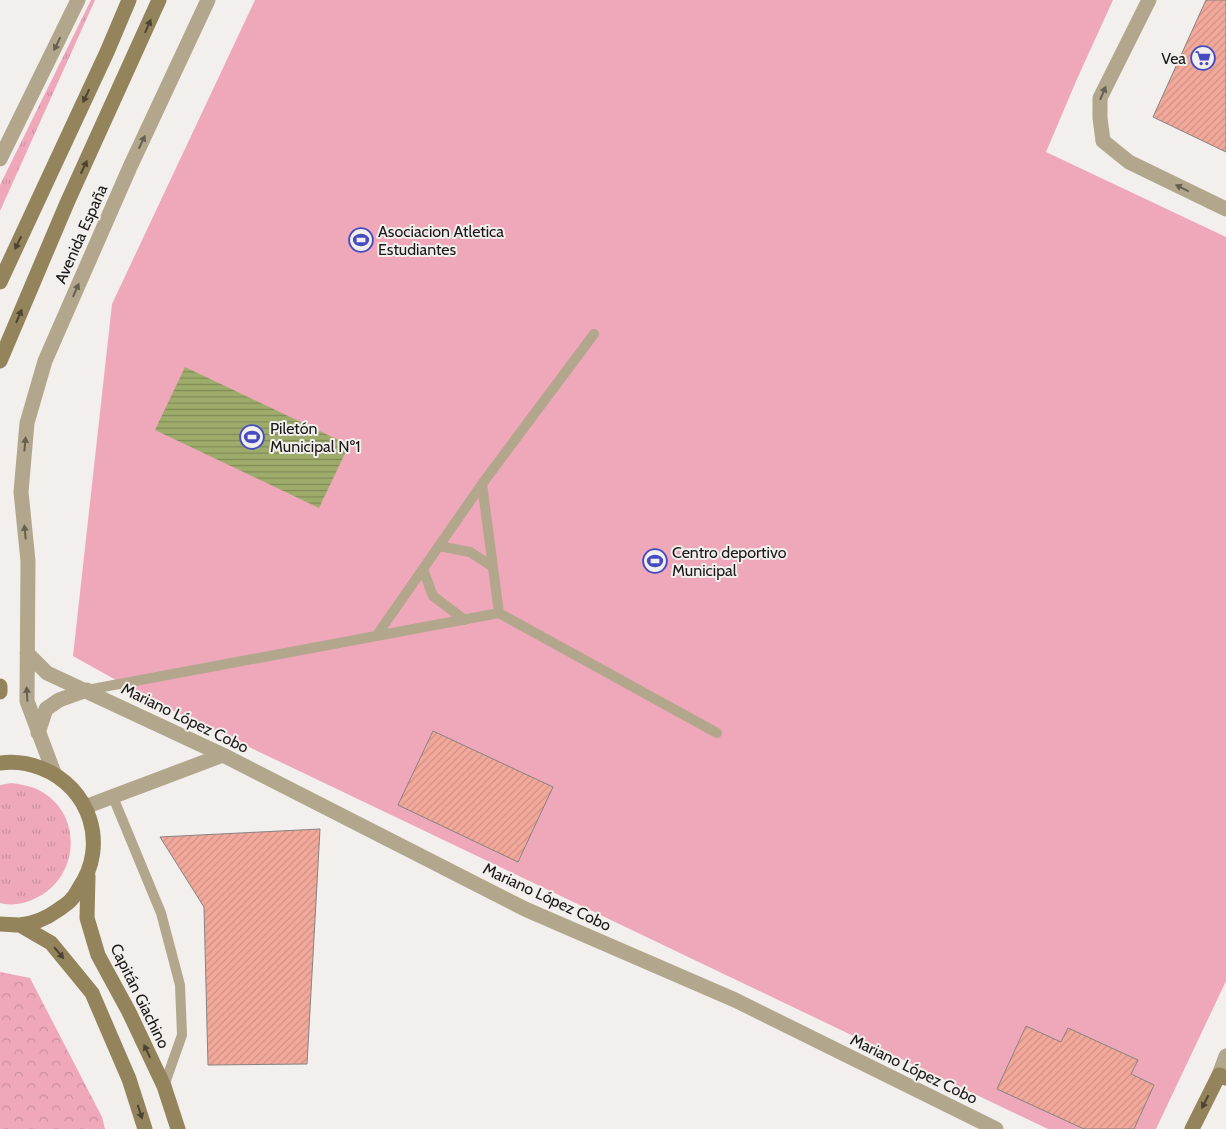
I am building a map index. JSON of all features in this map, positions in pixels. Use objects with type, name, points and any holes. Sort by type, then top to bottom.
[{"type":"main road","points":[[0,282],[107,52],[129,0]]},
{"type":"main road","name":"Avenida España","points":[[0,361],[159,0]]},
{"type":"main road","points":[[0,686],[0,692]]},
{"type":"main road","points":[[0,763],[31,764],[54,773],[72,788],[86,807],[93,830],[94,853],[88,876],[72,900],[48,917],[20,925],[0,924]]},
{"type":"main road","name":"Capitán Giachino","points":[[88,876],[87,918],[98,954],[129,1012],[164,1086],[178,1129]]},
{"type":"main road","points":[[20,925],[51,943],[92,993],[129,1079],[145,1129]]},
{"type":"main road","points":[[1192,1129],[1223,1076]]},
{"type":"street","points":[[0,159],[78,0]]},
{"type":"street","name":"Avenida España","points":[[54,773],[27,701],[28,561],[21,492],[27,423],[45,360],[130,167],[208,0]]},
{"type":"street","points":[[1148,0],[1100,98],[1103,140],[1129,162],[1226,209]]},
{"type":"street","name":"Mariano López Cobo","points":[[26,653],[48,672],[223,755],[525,909],[734,1000],[996,1129]]},
{"type":"street","points":[[38,733],[46,709],[59,700],[87,690]]},
{"type":"street","points":[[86,807],[223,755]]},
{"type":"street","points":[[1223,1076],[1226,1056]]},
{"type":"lane","points":[[377,636],[482,484],[594,334]]},
{"type":"lane","points":[[482,484],[499,613]]},
{"type":"lane","points":[[439,546],[470,552],[493,567]]},
{"type":"lane","points":[[424,568],[433,596],[465,620]]},
{"type":"lane","points":[[87,690],[499,613],[717,733]]},
{"type":"lane","points":[[113,796],[161,913],[180,985],[182,1035],[164,1086]]},
{"type":"green space","points":[[91,0],[95,0],[0,211],[0,185]]},
{"type":"green space","name":"Centro deportivo Municipal","points":[[255,0],[1113,0],[1046,152],[1226,237],[1226,981],[1156,1129],[1048,1129],[157,703],[73,656],[112,304]]},
{"type":"green space","points":[[12,783],[31,787],[48,796],[61,809],[68,825],[71,842],[69,859],[62,875],[50,889],[30,901],[17,904],[0,903],[0,785]]},
{"type":"green space","points":[[0,972],[30,978],[102,1117],[105,1129],[0,1129]]},
{"type":"shaded area","name":"Piletón Municipal Nº1","points":[[185,367],[349,445],[319,508],[155,430]]},
{"type":"building","name":"Vea","points":[[1206,0],[1226,0],[1226,152],[1153,117]]},
{"type":"building","points":[[433,731],[553,787],[518,862],[398,805]]},
{"type":"building","points":[[320,829],[307,1064],[208,1065],[204,907],[160,837]]},
{"type":"building","points":[[1026,1026],[1061,1042],[1068,1028],[1138,1060],[1131,1074],[1154,1085],[1134,1129],[1084,1129],[997,1089]]},
{"type":"place","name":"Vea","points":[[1203,58]]},
{"type":"place","name":"Asociacion Atletica Estudiantes","points":[[361,240]]},
{"type":"place","name":"Piletón Municipal Nº1","points":[[252,437]]},
{"type":"place","name":"Centro deportivo Municipal","points":[[655,561]]}]
